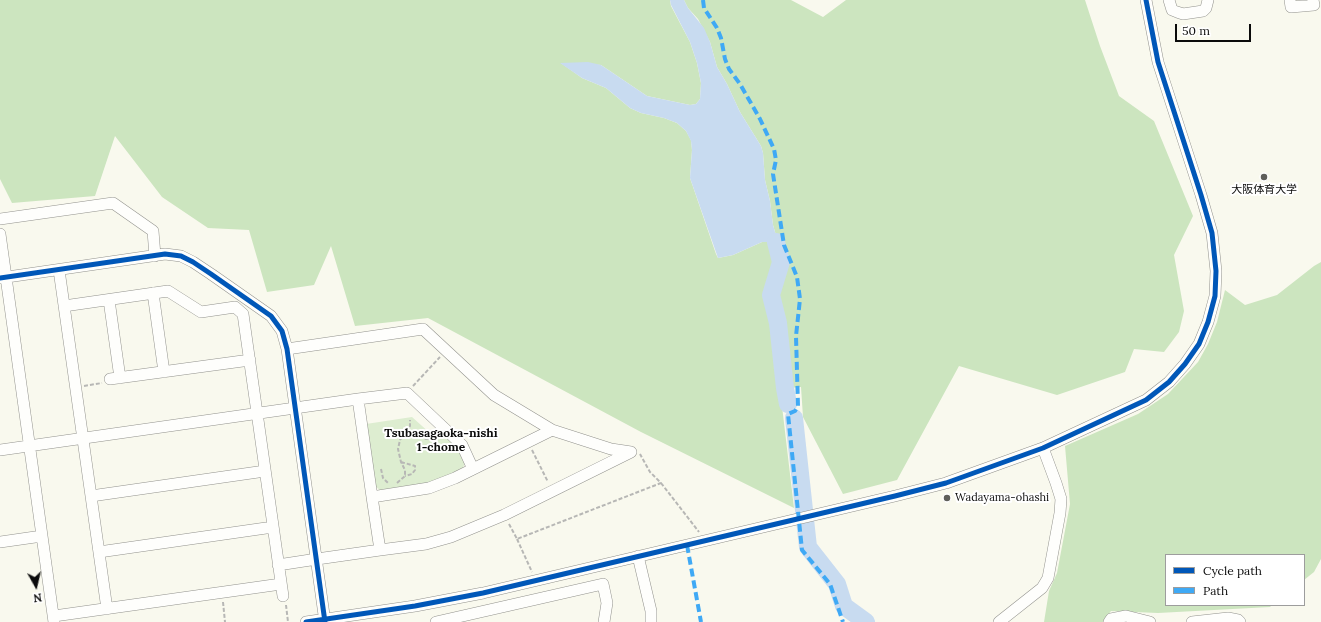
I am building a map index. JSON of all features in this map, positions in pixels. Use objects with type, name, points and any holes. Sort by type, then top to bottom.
[{"type":"street","points":[[306,622],[325,621],[483,593],[946,483],[1043,448],[1146,400],[1169,382],[1185,364],[1199,344],[1208,322],[1215,296],[1216,271],[1212,233],[1158,62],[1146,0]]},
{"type":"street","points":[[1169,0],[1172,10],[1183,14],[1203,11],[1206,8],[1208,0]]},
{"type":"street","points":[[1290,0],[1291,8],[1314,4],[1313,0]]},
{"type":"street","points":[[0,219],[113,203],[152,231],[155,256]]},
{"type":"street","points":[[0,234],[3,277],[30,446],[54,619],[107,609],[281,584]]},
{"type":"street","points":[[3,277],[165,254],[180,256],[193,262],[271,316],[282,331],[287,349],[325,621]]},
{"type":"street","points":[[58,270],[107,609]]},
{"type":"street","points":[[64,306],[168,291],[201,312],[235,307],[243,314],[283,596]]},
{"type":"street","points":[[153,293],[164,372]]},
{"type":"street","points":[[108,300],[115,379],[250,360]]},
{"type":"street","points":[[287,349],[423,329],[494,395],[552,430],[611,449],[631,452]]},
{"type":"street","points":[[0,450],[407,393],[462,445],[473,470]]},
{"type":"street","points":[[358,400],[380,550]]},
{"type":"street","points":[[372,497],[429,488],[473,470],[552,430]]},
{"type":"street","points":[[999,622],[1042,588],[1048,578],[1060,513],[1060,499],[1056,483],[1043,448]]},
{"type":"street","points":[[278,565],[426,544],[451,537],[504,515],[631,452]]},
{"type":"street","points":[[91,496],[266,471]]},
{"type":"street","points":[[99,552],[273,528]]},
{"type":"street","points":[[0,542],[42,536]]},
{"type":"street","points":[[638,556],[651,611],[651,622]]},
{"type":"street","points":[[436,622],[603,584],[607,603],[604,622]]},
{"type":"street","points":[[1109,622],[1111,619],[1126,616],[1150,622]]},
{"type":"street","points":[[1192,622],[1228,618],[1238,620],[1240,622]]},
{"type":"path","points":[[407,393],[446,351]]},
{"type":"path","points":[[75,387],[107,382],[115,379]]},
{"type":"path","points":[[405,476],[405,470],[401,462],[398,449],[400,440],[410,426],[410,420]]},
{"type":"path","points":[[406,432],[426,439],[432,438],[444,428]]},
{"type":"path","points":[[528,442],[552,491]]},
{"type":"path","points":[[631,452],[639,451],[650,472],[661,483],[700,532],[705,541]]},
{"type":"path","points":[[381,469],[383,478],[389,484],[398,483],[405,476],[412,474],[415,470],[414,466],[401,462]]},
{"type":"path","points":[[517,539],[661,483]]},
{"type":"path","points":[[504,515],[536,580]]},
{"type":"path","points":[[222,592],[225,622]]},
{"type":"path","points":[[283,596],[285,600],[288,622]]},
{"type":"green space","points":[[0,0],[670,0],[671,6],[690,42],[697,63],[701,83],[700,99],[696,104],[690,105],[647,96],[601,65],[561,63],[582,78],[606,88],[630,108],[641,113],[664,118],[677,123],[686,131],[691,140],[692,150],[690,178],[718,258],[733,255],[762,242],[776,242],[777,239],[765,180],[761,146],[740,112],[717,67],[710,42],[698,19],[688,8],[684,0],[791,0],[823,17],[846,0],[1085,0],[1100,46],[1119,96],[1154,121],[1193,216],[1174,255],[1184,311],[1179,332],[1164,352],[1134,349],[1125,372],[1057,395],[959,366],[897,480],[843,494],[803,417],[801,387],[780,389],[794,508],[641,432],[428,318],[355,326],[331,246],[314,285],[267,292],[249,230],[208,228],[162,197],[115,136],[95,196],[12,203],[0,179]]},
{"type":"green space","points":[[1321,262],[1321,559],[1314,572],[1305,579],[1305,554],[1165,554],[1165,606],[1271,606],[1158,613],[1111,611],[1103,622],[1044,622],[1049,591],[1057,573],[1070,504],[1065,446],[1138,414],[1168,394],[1198,362],[1208,344],[1217,322],[1225,290],[1245,305],[1277,295]]},
{"type":"green space","points":[[412,417],[431,434],[437,428],[456,446],[465,463],[462,470],[440,480],[381,491],[375,486],[366,424]]},
{"type":"water","points":[[670,0],[684,0],[688,8],[704,28],[710,42],[717,67],[740,112],[761,146],[765,180],[777,239],[776,242],[762,242],[733,255],[718,258],[690,178],[692,150],[691,141],[686,131],[677,123],[664,118],[641,113],[630,108],[606,88],[582,78],[560,63],[588,62],[601,65],[647,96],[690,105],[696,104],[700,99],[701,83],[697,63],[690,42],[671,5]]},
{"type":"waterway","points":[[776,242],[781,262],[771,295],[778,323],[788,404]]},
{"type":"waterway","points":[[794,418],[808,547],[837,584],[844,606],[866,622]]},
{"type":"marked path","points":[[703,0],[704,8],[717,28],[721,38],[725,59],[729,69],[740,84],[760,119],[774,149],[776,160],[773,174],[784,245],[797,277],[800,299],[796,336],[798,406],[795,411],[788,414],[802,550],[830,584],[843,622]]},
{"type":"marked path","points":[[687,545],[701,622]]},
{"type":"cycle path","points":[[306,622],[415,606],[483,593],[946,483],[1043,448],[1146,400],[1169,382],[1185,364],[1199,344],[1208,322],[1215,296],[1216,271],[1212,233],[1158,62],[1146,0]]},
{"type":"cycle path","points":[[0,278],[165,254],[181,256],[193,262],[271,316],[282,331],[287,349],[325,622]]},
{"type":"place","name":"大阪体育大学","points":[[1264,177]]},
{"type":"place","name":"Wadayama-ohashi","points":[[947,498]]},
{"type":"district","name":"Tsubasagaoka-nishi 1-chome","points":[[441,441]]}]
